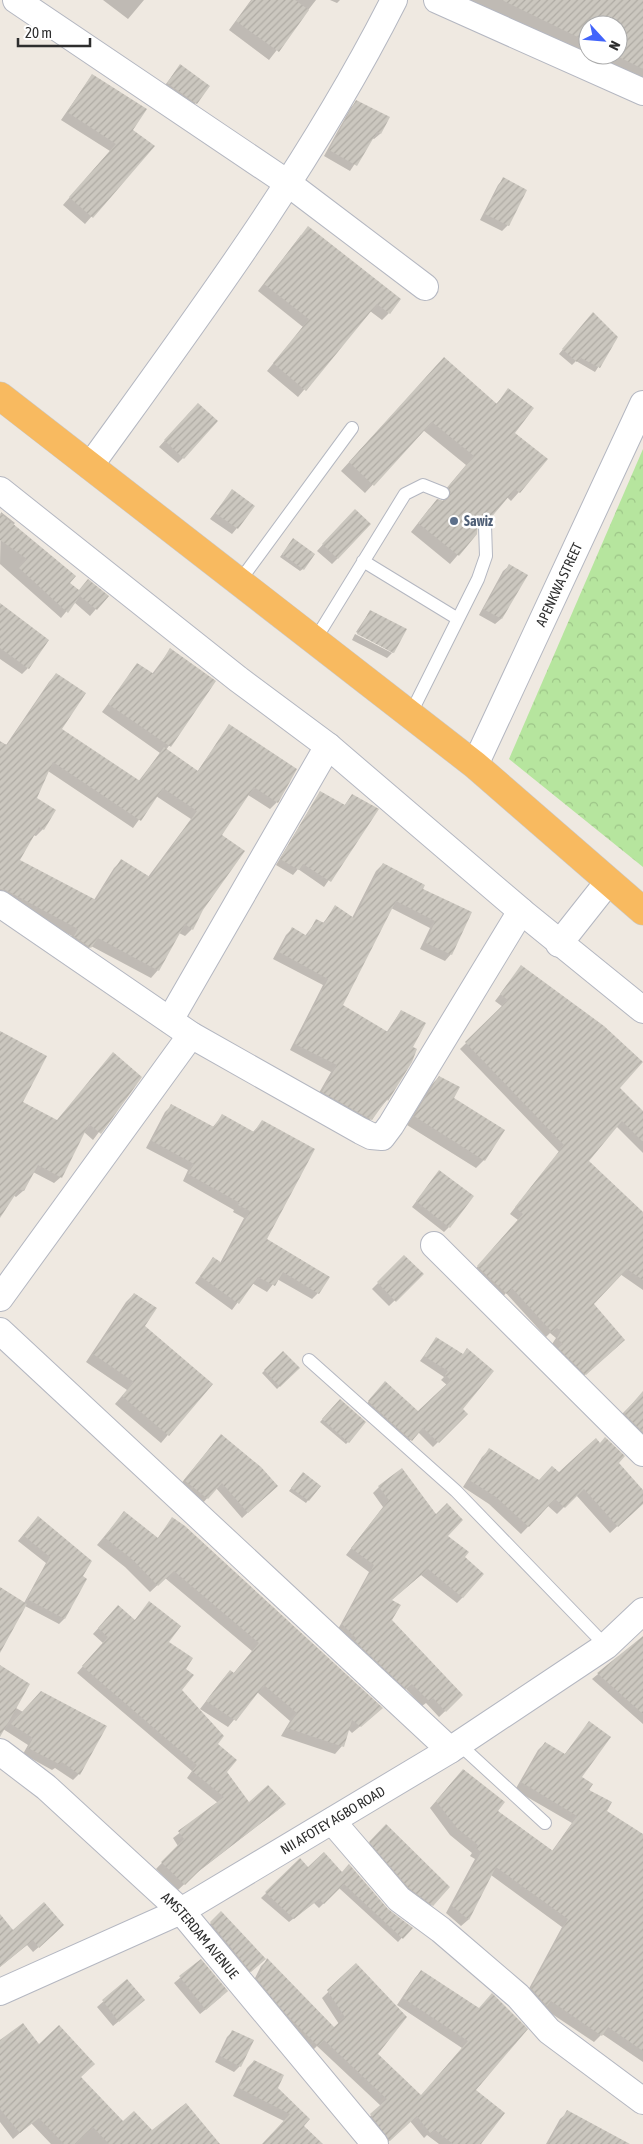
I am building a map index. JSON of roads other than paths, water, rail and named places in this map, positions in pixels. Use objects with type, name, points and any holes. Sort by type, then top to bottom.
[{"type":"highway","points":[[1,398],[475,765],[643,911]]},
{"type":"street","points":[[16,0],[289,184],[425,287]]},
{"type":"street","points":[[90,466],[201,312],[289,184],[369,47],[394,0]]},
{"type":"street","points":[[437,0],[643,92]]},
{"type":"street","name":"APENKWA STREET","points":[[475,765],[643,404]]},
{"type":"street","points":[[0,490],[238,679],[328,746],[559,944],[643,1010]]},
{"type":"street","points":[[170,1020],[328,746]]},
{"type":"street","points":[[559,944],[608,882]]},
{"type":"street","points":[[0,904],[192,1035],[371,1136],[382,1137],[391,1126],[521,911]]},
{"type":"street","points":[[0,1298],[192,1035]]},
{"type":"street","points":[[434,1245],[643,1453]]},
{"type":"street","points":[[0,1331],[454,1747]]},
{"type":"street","name":"NII AFOTEY AGBO ROAD","points":[[0,1992],[181,1911],[454,1747],[606,1646],[643,1611]]},
{"type":"street","name":"AMSTERDAM AVENUE","points":[[0,1752],[46,1787],[181,1911],[376,2144]]},
{"type":"street","points":[[332,1821],[399,1899],[441,1930],[518,1996],[549,2031],[643,2101]]},
{"type":"lane","points":[[239,582],[352,428]]},
{"type":"lane","points":[[314,640],[405,494],[423,484],[443,493]]},
{"type":"lane","points":[[410,715],[478,579],[486,556],[485,524]]},
{"type":"lane","points":[[363,561],[458,619]]},
{"type":"lane","points":[[309,1360],[456,1491],[606,1646]]},
{"type":"lane","points":[[454,1747],[545,1823]]},
{"type":"place","name":"Sawiz","points":[[454,521]]}]
